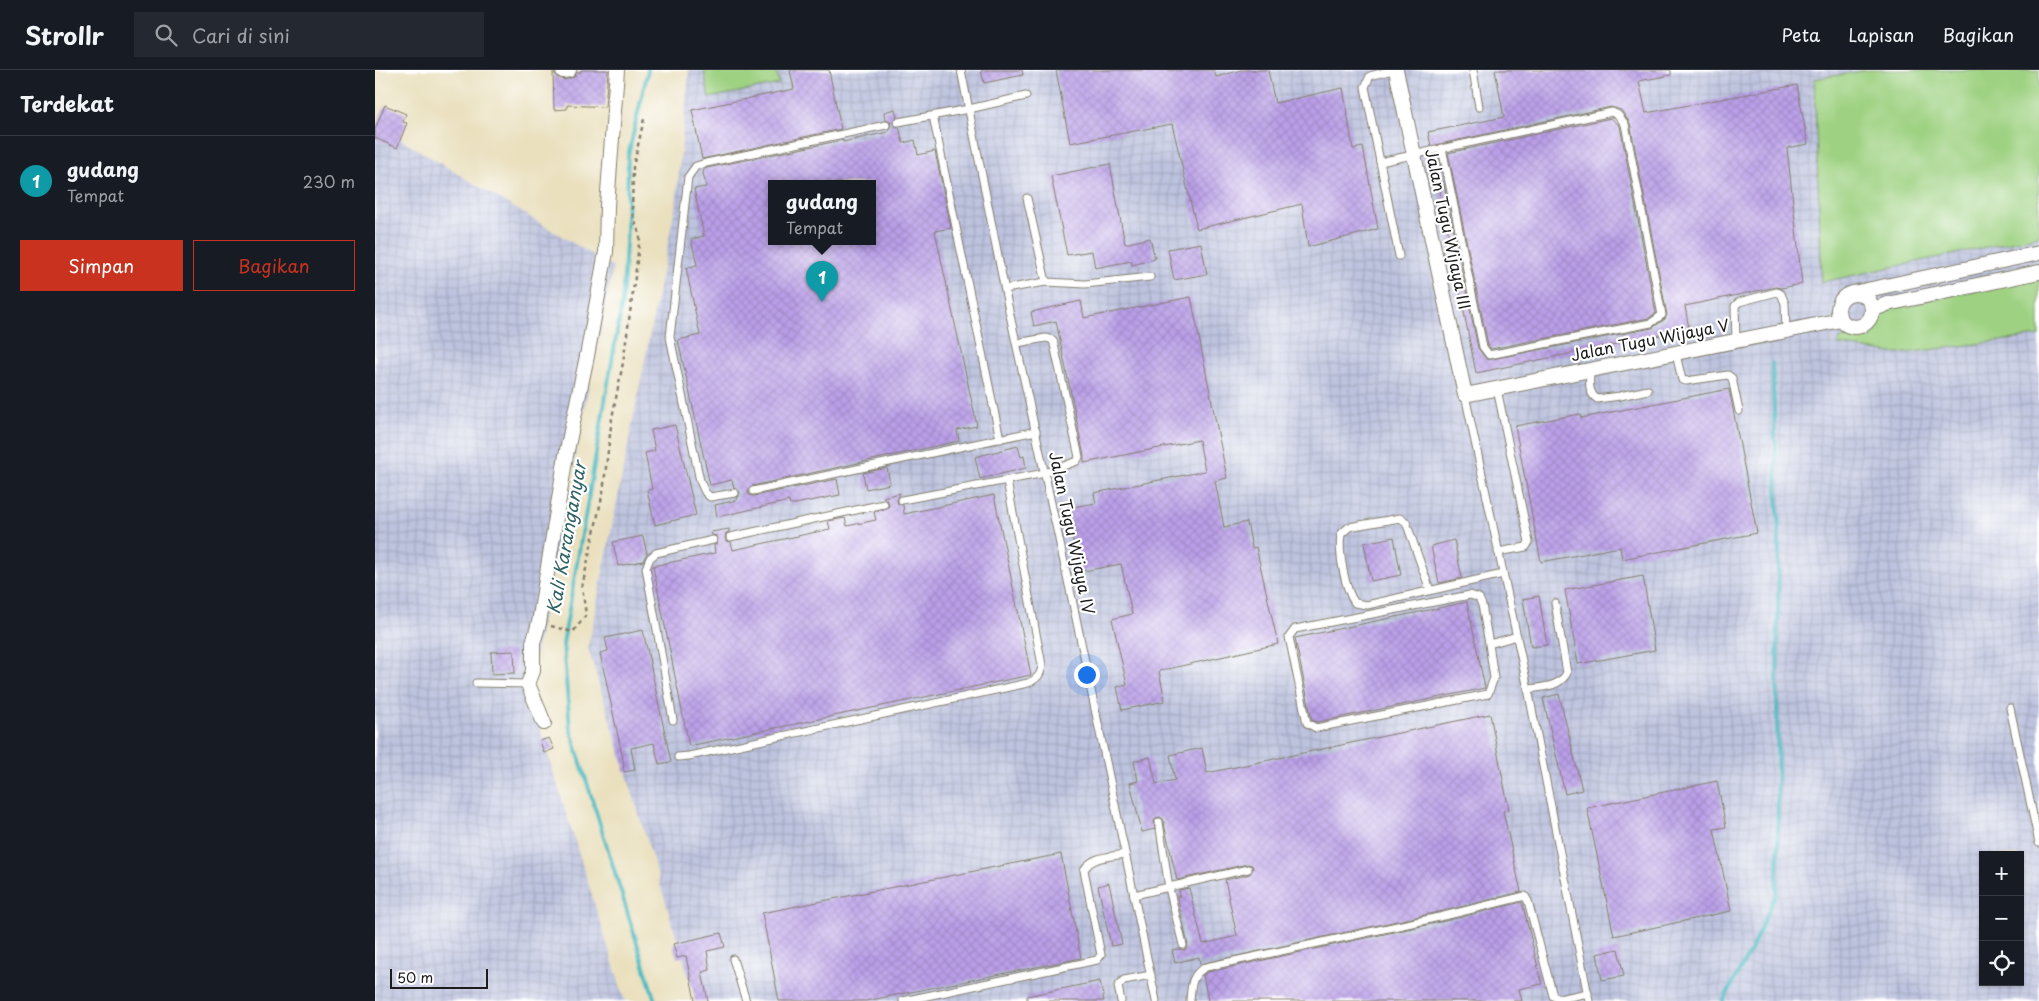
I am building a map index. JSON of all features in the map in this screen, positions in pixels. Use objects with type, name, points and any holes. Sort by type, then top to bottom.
[{"type":"street","points":[[544,723],[528,684],[533,670],[532,647],[542,611],[566,455],[605,257],[617,70]]},
{"type":"street","name":"Jalan Tugu Wijaya III","points":[[1396,70],[1465,395]]},
{"type":"street","points":[[1853,293],[1864,295],[1872,310],[1867,321],[1857,327],[1841,320],[1838,315],[1839,303],[1842,298],[1853,293],[2039,253]]},
{"type":"street","points":[[1872,310],[1887,304],[2039,272]]},
{"type":"street","name":"Jalan Tugu Wijaya V","points":[[1465,395],[1841,320]]},
{"type":"lane","name":"Jalan Tugu Wijaya IV","points":[[961,70],[1005,290],[1156,1001]]},
{"type":"lane","points":[[1392,70],[1369,76],[1365,87],[1399,256]]},
{"type":"lane","points":[[1473,70],[1479,107]]},
{"type":"lane","points":[[898,122],[1026,96]]},
{"type":"lane","points":[[1380,162],[1414,154],[1442,148],[1612,112],[1618,115],[1625,124],[1662,315],[1651,323],[1489,355],[1483,347],[1442,148]]},
{"type":"lane","points":[[933,116],[1000,439]]},
{"type":"lane","points":[[735,493],[710,497],[705,492],[700,481],[670,336],[688,177],[696,166],[706,163],[886,124]]},
{"type":"lane","points":[[1027,198],[1046,282]]},
{"type":"lane","points":[[1005,290],[1046,282],[1085,284],[1150,277]]},
{"type":"lane","points":[[1736,341],[1735,306],[1739,302],[1777,292],[1781,294],[1785,303],[1786,332]]},
{"type":"lane","points":[[902,500],[1045,473],[1077,461],[1079,456],[1053,340],[1046,338],[1017,343]]},
{"type":"lane","points":[[1676,354],[1682,380],[1687,381],[1728,375],[1732,378],[1739,411]]},
{"type":"lane","points":[[1590,370],[1589,389],[1597,399],[1648,390]]},
{"type":"lane","points":[[1497,388],[1529,542],[1526,547],[1498,552]]},
{"type":"lane","points":[[1465,395],[1528,689],[1589,1001]]},
{"type":"lane","points":[[753,491],[1036,431]]},
{"type":"lane","points":[[678,757],[1028,683],[1036,679],[1041,673],[1042,665],[1007,481]]},
{"type":"lane","points":[[730,537],[884,504]]},
{"type":"lane","points":[[1430,590],[1410,528],[1400,518],[1349,527],[1341,534],[1339,544],[1349,595],[1355,603],[1367,605],[1503,574]]},
{"type":"lane","points":[[673,720],[646,568],[647,563],[656,553],[713,540]]},
{"type":"lane","points":[[1470,595],[1479,598],[1482,605],[1489,644],[1494,678],[1489,694],[1316,728],[1311,727],[1307,723],[1289,637],[1295,629],[1470,595]]},
{"type":"lane","points":[[1528,689],[1554,685],[1563,680],[1567,673],[1555,603]]},
{"type":"lane","points":[[1489,644],[1517,636]]},
{"type":"lane","points":[[476,683],[528,684]]},
{"type":"lane","points":[[2010,708],[2039,843]]},
{"type":"lane","points":[[1159,822],[1169,888],[1183,945]]},
{"type":"lane","points":[[903,1001],[1097,960],[1101,955],[1084,870],[1088,863],[1093,860],[1125,854]]},
{"type":"lane","points":[[1134,895],[1248,869]]},
{"type":"lane","points":[[1191,1001],[1192,980],[1198,970],[1206,967],[1444,916],[1525,896],[1528,901],[1553,996],[1559,999],[1588,993]]},
{"type":"lane","points":[[733,960],[746,1001]]},
{"type":"lane","points":[[1121,1001],[1118,986],[1120,982],[1151,975]]},
{"type":"path","points":[[543,624],[573,632],[586,616],[582,587],[603,492],[612,418],[630,317],[640,236],[632,213],[633,167],[644,119]]},
{"type":"shaded area","points":[[689,70],[2039,70],[2039,1001],[696,1001],[588,648],[676,202]]},
{"type":"shaded area","points":[[375,124],[613,267],[528,691],[625,1001],[375,1001]]},
{"type":"green space","points":[[704,70],[776,70],[779,84],[709,98]]},
{"type":"green space","points":[[1868,70],[2039,70],[2039,236],[1822,282],[1814,79]]},
{"type":"green space","points":[[2039,277],[2039,336],[1898,354],[1838,345],[1838,341],[1872,326],[1885,309]]},
{"type":"building","points":[[581,70],[608,70],[605,107],[567,105],[567,109],[554,110],[553,71],[557,77],[564,80],[574,77]]},
{"type":"building","points":[[790,70],[829,70],[841,129],[702,159],[692,110],[794,89]]},
{"type":"building","points":[[981,70],[1022,70],[1023,75],[984,83]]},
{"type":"building","points":[[1056,70],[1214,70],[1216,77],[1241,70],[1268,70],[1275,103],[1343,88],[1353,149],[1363,147],[1378,229],[1308,247],[1302,204],[1197,229],[1172,124],[1070,143]]},
{"type":"building","points":[[1495,70],[1671,70],[1671,75],[1639,81],[1646,113],[1797,85],[1808,144],[1787,148],[1802,284],[1781,288],[1776,287],[1685,306],[1689,329],[1476,373],[1433,156],[1438,155],[1478,348],[1487,360],[1652,328],[1665,319],[1667,315],[1630,123],[1621,110],[1611,107],[1431,146],[1428,132],[1504,117]]},
{"type":"building","points":[[385,105],[406,114],[403,122],[407,123],[397,148],[375,138],[375,129]]},
{"type":"building","points":[[895,109],[897,117],[893,120],[893,123],[896,127],[899,127],[903,143],[915,140],[918,155],[935,151],[951,228],[935,231],[977,426],[957,430],[959,441],[752,486],[748,492],[749,495],[754,496],[837,479],[840,495],[790,505],[789,501],[717,517],[715,505],[737,500],[740,492],[734,488],[732,480],[710,485],[678,340],[700,335],[686,268],[697,265],[691,239],[704,236],[694,189],[706,187],[704,169],[888,132],[891,124],[890,121],[885,120],[884,112]]},
{"type":"building","points":[[1611,118],[1620,126],[1656,313],[1649,318],[1491,349],[1488,345],[1448,153]]},
{"type":"building","points":[[1110,164],[1125,244],[1150,238],[1155,259],[1132,265],[1131,261],[1095,268],[1092,251],[1067,255],[1051,176]]},
{"type":"building","points":[[1201,243],[1207,274],[1174,280],[1168,249]]},
{"type":"building","points":[[1191,297],[1227,478],[1215,481],[1224,527],[1247,522],[1252,548],[1256,547],[1278,644],[1159,671],[1165,701],[1122,710],[1117,687],[1127,685],[1112,619],[1132,614],[1121,564],[1079,572],[1067,508],[1096,503],[1094,493],[1205,471],[1199,440],[1084,463],[1056,321],[1034,326],[1031,312],[1081,301],[1084,318]]},
{"type":"building","points":[[1729,389],[1757,533],[1622,559],[1620,547],[1541,562],[1515,426],[1580,414],[1581,418]]},
{"type":"building","points":[[675,425],[696,515],[655,525],[647,490],[652,489],[645,453],[655,451],[651,430]]},
{"type":"building","points":[[1018,446],[1021,457],[1024,456],[1026,468],[980,479],[975,457]]},
{"type":"building","points":[[887,468],[890,484],[866,489],[863,473]]},
{"type":"building","points":[[900,493],[897,500],[898,504],[903,505],[904,514],[994,495],[1031,675],[689,746],[653,566],[715,553],[714,545],[717,544],[718,539],[711,532],[729,529],[725,538],[726,541],[731,542],[733,550],[830,529],[828,521],[845,518],[847,526],[876,520],[874,512],[889,506],[888,501],[883,497]]},
{"type":"building","points":[[643,536],[647,554],[643,561],[618,566],[613,542]]},
{"type":"building","points":[[1394,537],[1401,575],[1371,581],[1364,543]]},
{"type":"building","points":[[1454,540],[1462,578],[1439,583],[1431,546]]},
{"type":"building","points":[[1643,576],[1655,650],[1578,664],[1565,590]]},
{"type":"building","points":[[1539,596],[1547,645],[1531,647],[1523,599]]},
{"type":"building","points":[[1467,602],[1485,688],[1317,722],[1312,720],[1295,638]]},
{"type":"building","points":[[643,630],[671,762],[659,764],[654,743],[631,748],[635,770],[624,772],[623,759],[600,653],[608,651],[605,638]]},
{"type":"building","points":[[514,651],[515,673],[492,674],[491,652]]},
{"type":"building","points":[[1559,694],[1582,790],[1565,794],[1543,698]]},
{"type":"building","points":[[1490,714],[1509,810],[1503,811],[1521,892],[1200,964],[1199,957],[1175,963],[1172,950],[1185,950],[1188,946],[1177,896],[1180,896],[1179,890],[1189,888],[1203,944],[1237,936],[1225,880],[1250,874],[1253,868],[1252,865],[1247,864],[1177,880],[1163,819],[1160,817],[1156,818],[1154,821],[1155,829],[1142,832],[1130,783],[1138,781],[1134,761],[1150,757],[1156,784],[1175,780],[1170,755],[1202,748],[1207,773]]},
{"type":"building","points":[[549,738],[554,749],[544,753],[540,741]]},
{"type":"building","points":[[1717,781],[1726,827],[1714,829],[1731,911],[1614,936],[1587,808]]},
{"type":"building","points":[[1061,854],[1081,958],[866,1001],[779,1001],[762,913]]},
{"type":"building","points":[[1109,883],[1122,944],[1111,946],[1098,886]]},
{"type":"building","points":[[1522,902],[1542,984],[1519,989],[1522,1001],[1208,1001],[1203,975],[1208,972],[1445,921]]},
{"type":"building","points":[[721,933],[725,947],[707,951],[710,970],[702,972],[708,1001],[695,1001],[686,956],[677,958],[673,944]]},
{"type":"building","points":[[1618,949],[1624,976],[1602,980],[1597,954]]},
{"type":"building","points":[[1100,981],[1104,1001],[1027,1001],[1027,996]]},
{"type":"waterway","name":"Kali Karanganyar","points":[[648,70],[628,156],[627,230],[622,303],[563,644],[570,728],[655,1001]]},
{"type":"waterway","points":[[1723,1001],[1751,950],[1776,893],[1778,854],[1777,680],[1779,536],[1772,363]]},
{"type":"place","name":"gudang","points":[[822,302]]}]
